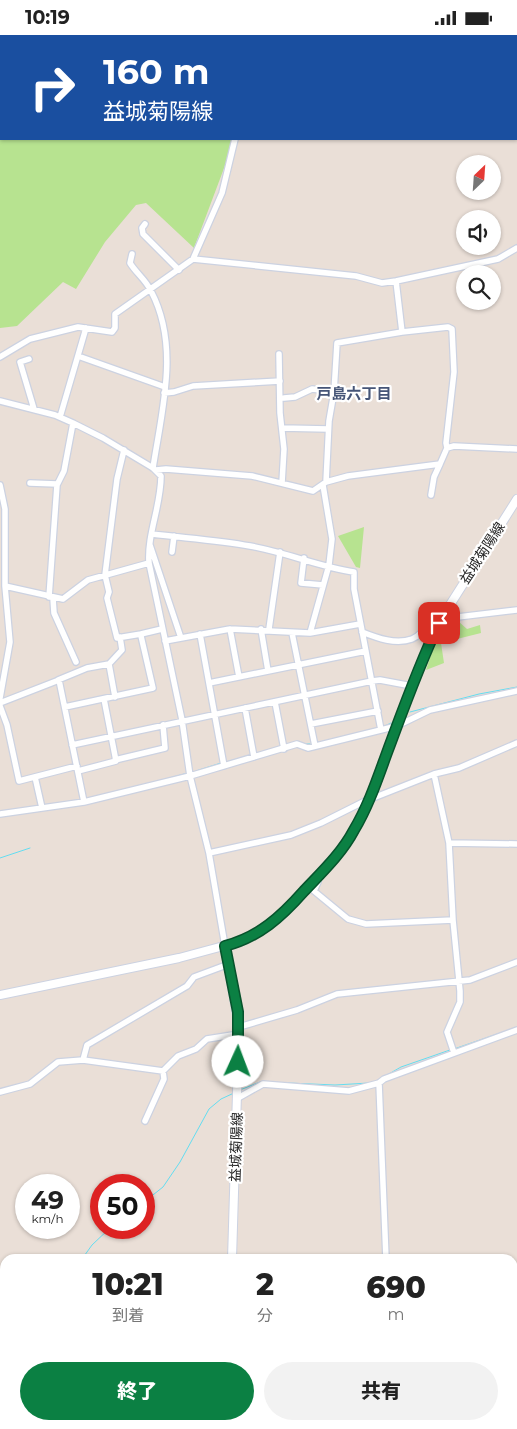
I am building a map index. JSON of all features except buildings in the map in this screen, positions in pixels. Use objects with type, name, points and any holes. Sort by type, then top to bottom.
[{"type":"main road","name":"益城菊陽線","points":[[0,995],[225,946],[242,941],[270,925],[315,880],[346,843],[370,801],[412,686],[440,621],[514,510],[517,499]]},
{"type":"main road","name":"益城菊陽線","points":[[225,946],[230,964],[239,1030],[232,1254]]},
{"type":"street","points":[[0,357],[30,339],[78,327],[112,332],[115,327],[116,314],[193,259],[222,193],[236,140]]},
{"type":"street","points":[[145,224],[142,228],[143,234],[178,270]]},
{"type":"street","points":[[193,259],[356,276],[382,283],[498,259],[517,248]]},
{"type":"street","points":[[132,254],[131,265],[150,289],[166,328],[168,354],[155,469]]},
{"type":"street","points":[[396,281],[402,332]]},
{"type":"street","points":[[310,633],[328,565],[332,539],[325,484],[328,429],[335,387],[333,365],[337,343],[402,332],[448,327],[452,329],[454,372],[447,448],[431,495]]},
{"type":"street","points":[[60,417],[86,328]]},
{"type":"street","points":[[279,354],[284,449],[282,483]]},
{"type":"street","points":[[78,356],[164,390],[174,392],[193,385],[280,381]]},
{"type":"street","points":[[29,359],[20,362],[34,409]]},
{"type":"street","points":[[284,398],[295,397],[312,389],[330,391],[335,387]]},
{"type":"street","points":[[0,401],[34,409],[73,423],[124,450],[155,469],[160,476],[161,483],[150,543],[149,563],[182,720],[190,776],[209,853],[225,946]]},
{"type":"street","points":[[73,423],[64,471],[58,484],[51,598],[54,613],[76,662]]},
{"type":"street","points":[[282,428],[328,429]]},
{"type":"street","points":[[447,448],[454,446],[517,449]]},
{"type":"street","points":[[124,450],[117,479],[105,575],[109,592],[107,597],[117,638],[162,629]]},
{"type":"street","points":[[155,469],[252,476],[313,491],[348,475],[440,464]]},
{"type":"street","points":[[30,483],[58,484]]},
{"type":"street","points":[[0,485],[5,509],[3,544],[4,582],[10,649],[0,698]]},
{"type":"street","points":[[152,534],[250,546],[354,572],[354,589],[381,730]]},
{"type":"street","points":[[172,552],[174,537]]},
{"type":"street","points":[[150,543],[181,638]]},
{"type":"street","points":[[269,629],[280,553]]},
{"type":"street","points":[[304,559],[301,583],[323,585]]},
{"type":"street","points":[[4,582],[51,598],[63,599],[88,581],[149,563]]},
{"type":"street","points":[[362,632],[378,639],[413,639],[427,625],[440,621],[517,610]]},
{"type":"street","points":[[165,641],[230,629],[269,629],[292,633],[310,633],[360,624]]},
{"type":"street","points":[[230,629],[239,677]]},
{"type":"street","points":[[260,629],[268,671]]},
{"type":"street","points":[[292,633],[315,746]]},
{"type":"street","points":[[65,707],[115,697],[154,686],[141,634]]},
{"type":"street","points":[[200,634],[224,766]]},
{"type":"street","points":[[120,637],[122,651],[109,664],[88,668],[0,705],[7,725],[19,781],[115,762],[115,760],[165,748],[163,725]]},
{"type":"street","points":[[208,683],[366,651]]},
{"type":"street","points":[[109,664],[115,697]]},
{"type":"street","points":[[58,680],[84,803]]},
{"type":"street","points":[[72,745],[372,681],[380,680],[412,686]]},
{"type":"street","points":[[0,814],[84,803],[190,776],[297,744],[308,748],[397,726],[430,710],[517,691]]},
{"type":"street","points":[[104,699],[115,760]]},
{"type":"street","points":[[275,702],[284,749]]},
{"type":"street","points":[[245,708],[254,757]]},
{"type":"street","points":[[311,724],[378,711]]},
{"type":"street","points":[[209,853],[291,835],[434,774],[459,768],[510,744],[517,743]]},
{"type":"street","points":[[434,774],[449,843],[453,920],[460,980],[460,1002],[447,1032],[453,1050]]},
{"type":"street","points":[[35,777],[42,808]]},
{"type":"street","points":[[449,843],[517,844]]},
{"type":"street","points":[[315,880],[318,882],[314,891],[348,919],[366,924],[453,920]]},
{"type":"street","points":[[163,1071],[178,1056],[196,1049],[207,1039],[297,1010],[337,994],[470,980],[517,962]]},
{"type":"street","points":[[83,1060],[87,1045],[187,986],[194,977],[230,964]]},
{"type":"street","points":[[238,1093],[263,1084],[349,1091],[379,1083],[384,1079],[453,1050],[517,1030]]},
{"type":"street","points":[[0,1093],[30,1084],[58,1062],[83,1060],[163,1071]]},
{"type":"street","points":[[145,1121],[164,1079],[163,1071]]},
{"type":"street","points":[[379,1083],[386,1254]]},
{"type":"green space","points":[[0,140],[235,140],[194,248],[146,203],[136,205],[105,242],[76,289],[63,282],[17,326],[0,328]]},
{"type":"green space","points":[[364,527],[360,568],[356,567],[338,536]]},
{"type":"green space","points":[[458,621],[467,629],[480,625],[481,633],[441,643],[444,663],[426,670],[436,639],[445,624]]},
{"type":"waterway","points":[[410,712],[479,694],[517,687]]},
{"type":"waterway","points":[[385,726],[391,723]]},
{"type":"waterway","points":[[319,742],[330,740]]},
{"type":"waterway","points":[[304,744],[310,744]]},
{"type":"waterway","points":[[229,761],[242,758]]},
{"type":"waterway","points":[[196,771],[221,763]]},
{"type":"waterway","points":[[151,783],[188,773]]},
{"type":"waterway","points":[[0,858],[30,848]]},
{"type":"waterway","points":[[454,1049],[509,1030]]},
{"type":"waterway","points":[[387,1075],[401,1067],[450,1050]]},
{"type":"waterway","points":[[240,1090],[260,1082]]},
{"type":"waterway","points":[[264,1082],[335,1085],[369,1083]]},
{"type":"waterway","points":[[155,1193],[163,1187],[180,1162],[209,1109],[221,1099],[234,1093]]},
{"type":"waterway","points":[[86,1254],[98,1239]]},
{"type":"district","name":"戸島六丁目","points":[[354,394]]},
{"type":"route","points":[[238,1062],[238,1012],[225,946],[256,934],[283,914],[338,853],[354,831],[370,801],[412,686],[439,623]]}]
